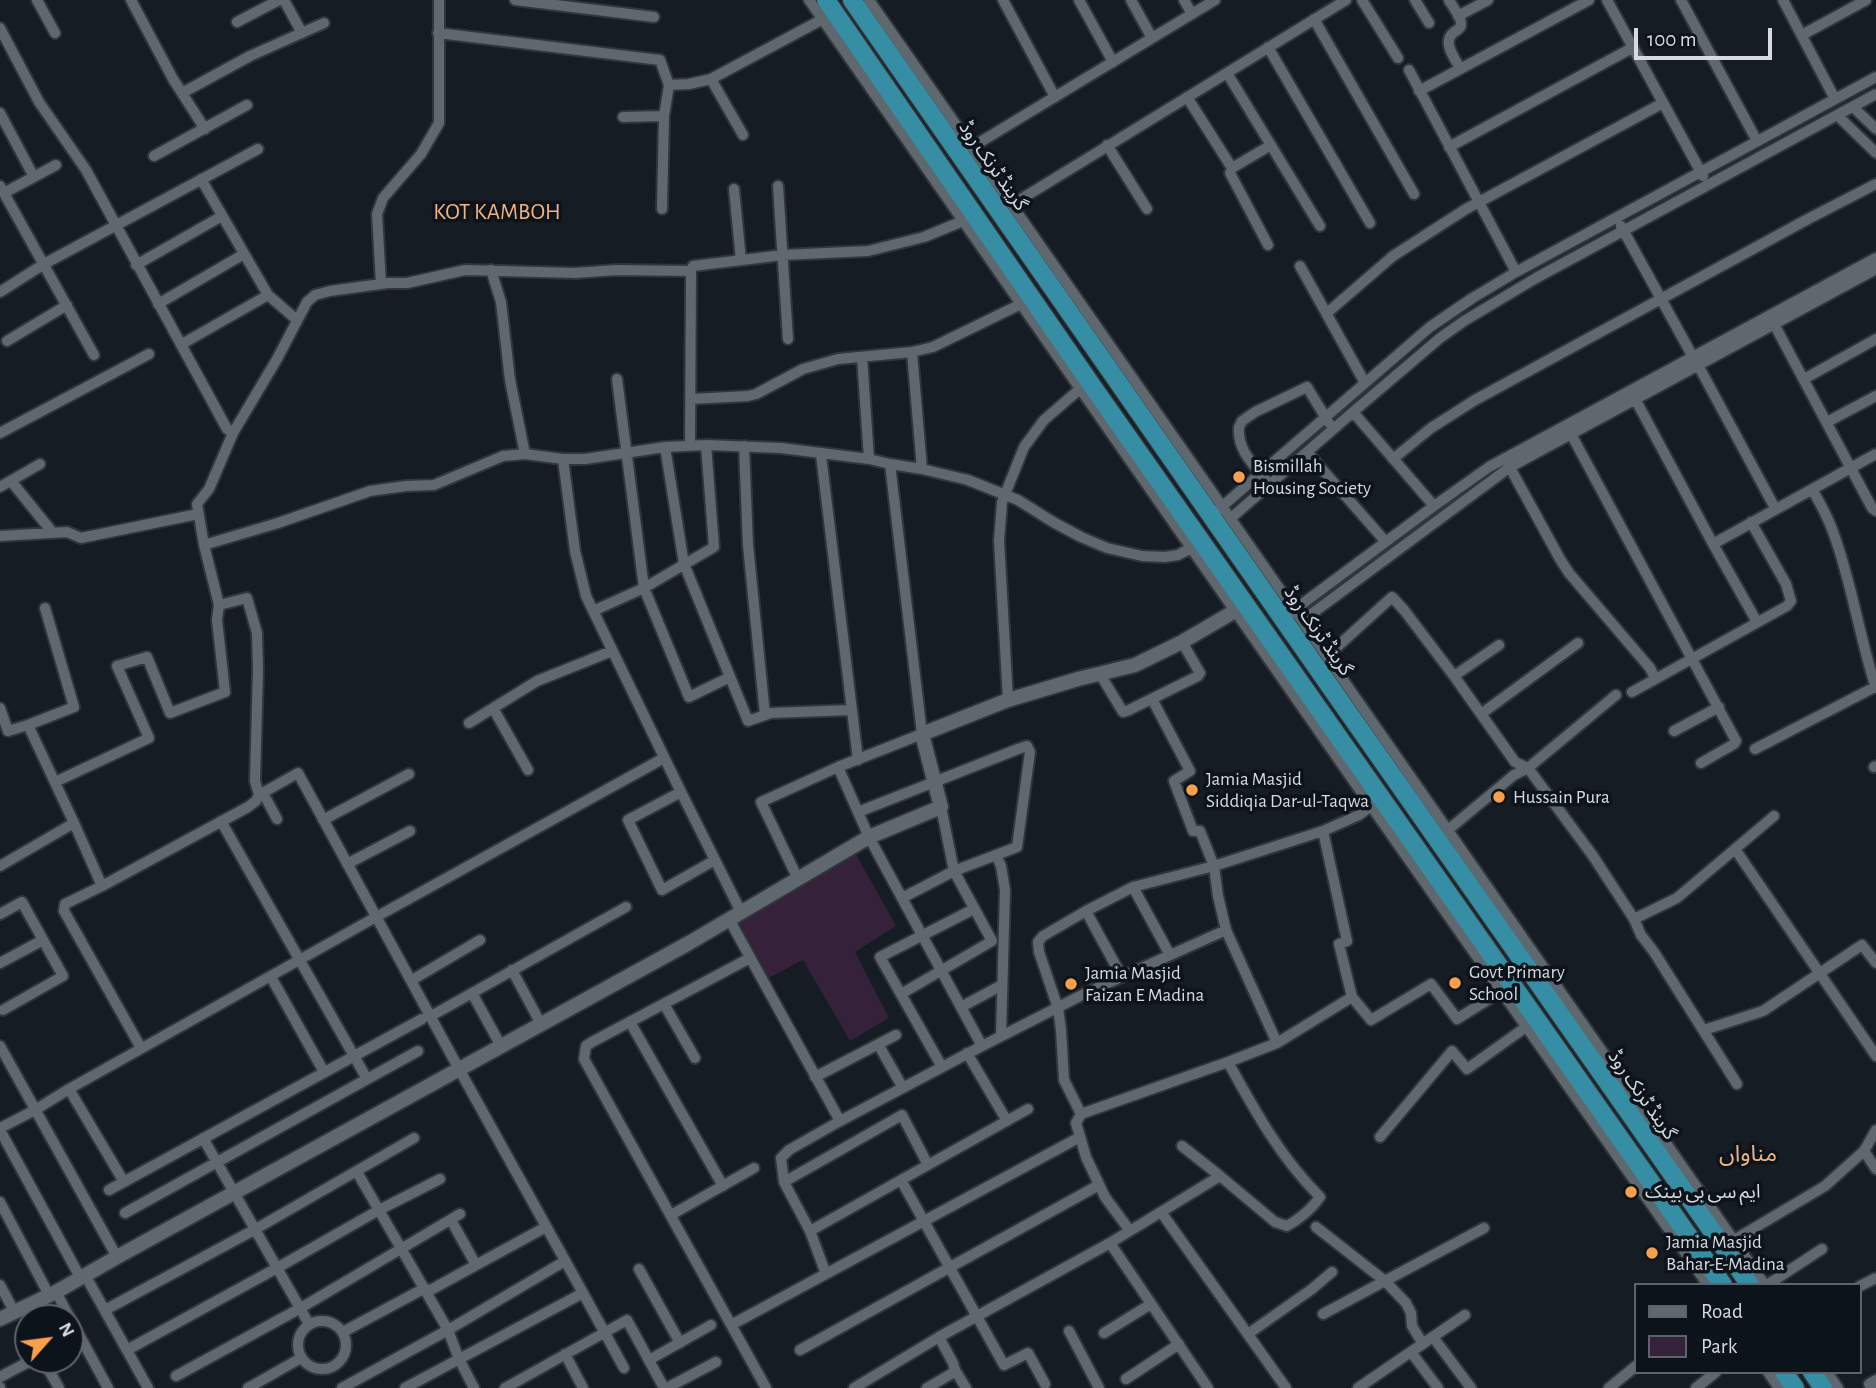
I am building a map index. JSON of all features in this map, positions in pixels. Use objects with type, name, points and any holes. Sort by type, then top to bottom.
[{"type":"highway","points":[[826,0],[843,37],[1500,980],[1722,1283]]},
{"type":"highway","name":"گرینڈ ٹرنک روڈ","points":[[852,0],[1062,289],[1111,374],[1137,397],[1218,511],[1530,965],[1752,1280]]},
{"type":"highway","points":[[1087,388],[1111,374]]},
{"type":"highway","points":[[1500,980],[1530,965]]},
{"type":"street","points":[[37,0],[55,33]]},
{"type":"street","points":[[131,0],[205,129]]},
{"type":"street","points":[[237,22],[282,0],[302,33]]},
{"type":"street","points":[[380,284],[377,214],[379,206],[421,154],[441,114],[439,0]]},
{"type":"street","points":[[515,0],[654,17]]},
{"type":"street","points":[[809,0],[823,19],[843,37],[1021,304],[1087,388],[1191,548],[1371,806],[1500,980],[1527,1027],[1707,1283]]},
{"type":"street","points":[[869,0],[1013,204],[1062,289],[1137,397]]},
{"type":"street","points":[[1003,0],[1055,97]]},
{"type":"street","points":[[1079,0],[1113,62]]},
{"type":"street","points":[[1131,0],[1152,38]]},
{"type":"street","points":[[1184,0],[1192,14]]},
{"type":"street","points":[[972,147],[1215,0]]},
{"type":"street","points":[[1013,204],[1346,0]]},
{"type":"street","points":[[1362,0],[1398,58]]},
{"type":"street","points":[[1415,0],[1429,23]]},
{"type":"street","points":[[1449,0],[1461,25],[1450,35],[1449,44],[1460,68]]},
{"type":"street","points":[[1458,16],[1488,0]]},
{"type":"street","points":[[1419,91],[1589,0]]},
{"type":"street","points":[[1607,0],[1707,184]]},
{"type":"street","points":[[1681,0],[1757,141]]},
{"type":"street","points":[[1783,0],[1835,99]]},
{"type":"street","points":[[1802,36],[1866,0]]},
{"type":"street","points":[[669,85],[711,79],[823,19]]},
{"type":"street","points":[[1314,19],[1414,194]]},
{"type":"street","points":[[182,93],[250,56],[324,23]]},
{"type":"street","points":[[0,28],[39,102],[86,170],[227,429],[233,433]]},
{"type":"street","points":[[438,33],[660,60],[669,85],[664,116],[662,209]]},
{"type":"street","points":[[1268,47],[1370,223]]},
{"type":"street","points":[[1449,147],[1632,48]]},
{"type":"street","points":[[1409,70],[1516,272]]},
{"type":"street","points":[[1227,73],[1320,226]]},
{"type":"street","points":[[1530,965],[1448,830],[1302,621],[1289,614],[1231,518],[1218,511],[1324,417],[1439,321],[1471,299],[1876,77]]},
{"type":"street","points":[[711,79],[743,135]]},
{"type":"street","points":[[1231,518],[1440,338],[1464,321],[1525,284],[1876,94]]},
{"type":"street","points":[[1186,97],[1232,168]]},
{"type":"street","points":[[1327,313],[1393,256],[1466,209],[1663,103]]},
{"type":"street","points":[[154,156],[247,105]]},
{"type":"street","points":[[1853,107],[1876,129]]},
{"type":"street","points":[[0,113],[34,177]]},
{"type":"street","points":[[1837,115],[1876,153]]},
{"type":"street","points":[[623,117],[664,116]]},
{"type":"street","points":[[1107,145],[1147,209]]},
{"type":"street","points":[[1268,245],[1230,173],[1232,168],[1271,145]]},
{"type":"street","points":[[0,292],[44,264],[258,149]]},
{"type":"street","points":[[56,165],[2,190],[94,355]]},
{"type":"street","points":[[201,179],[268,295],[297,320]]},
{"type":"street","points":[[1393,459],[1454,412],[1876,184]]},
{"type":"street","points":[[778,186],[788,339]]},
{"type":"street","points":[[734,189],[741,260]]},
{"type":"street","points":[[136,265],[222,216]]},
{"type":"street","points":[[1617,217],[1774,508]]},
{"type":"street","points":[[690,445],[693,266],[783,256],[867,251],[924,237],[963,220]]},
{"type":"street","points":[[158,304],[244,254]]},
{"type":"street","points":[[1732,341],[1774,324],[1876,258]]},
{"type":"street","points":[[1300,266],[1365,383]]},
{"type":"street","points":[[1302,621],[1508,463],[1818,295],[1876,269]]},
{"type":"street","points":[[55,782],[149,738],[117,666],[147,657],[170,713],[225,692],[217,620],[219,605],[197,504],[209,489],[233,433],[307,302],[315,295],[330,290],[407,283],[465,270],[575,273],[616,270],[691,271]]},
{"type":"street","points":[[491,270],[500,302],[510,380],[525,454]]},
{"type":"street","points":[[182,344],[268,295]]},
{"type":"street","points":[[691,399],[756,394],[803,369],[838,359],[912,352],[933,346],[1021,304]]},
{"type":"street","points":[[7,341],[67,305]]},
{"type":"street","points":[[1774,324],[1876,511]]},
{"type":"street","points":[[1804,379],[1876,339]]},
{"type":"street","points":[[912,352],[922,469]]},
{"type":"street","points":[[0,433],[149,354]]},
{"type":"street","points":[[862,357],[869,459]]},
{"type":"street","points":[[617,379],[644,588],[689,697],[730,677]]},
{"type":"street","points":[[1269,484],[1239,443],[1238,427],[1247,416],[1307,387],[1324,417],[1334,428]]},
{"type":"street","points":[[1008,701],[999,541],[1002,502],[1024,447],[1037,429],[1044,420],[1087,388]]},
{"type":"street","points":[[1289,614],[1489,467],[1508,463],[1571,434],[1633,395]]},
{"type":"street","points":[[1633,395],[1757,622]]},
{"type":"street","points":[[1827,422],[1876,396]]},
{"type":"street","points":[[1353,412],[1434,506]]},
{"type":"street","points":[[1571,434],[1736,741],[1701,763]]},
{"type":"street","points":[[204,545],[370,491],[434,485],[503,456],[525,454],[585,460],[664,447],[706,445],[781,448],[922,469],[968,480],[1005,494],[1081,537],[1107,548],[1142,556],[1165,557],[1178,555],[1191,548]]},
{"type":"street","points":[[593,611],[644,588],[714,547],[706,445]]},
{"type":"street","points":[[744,446],[748,545],[765,715]]},
{"type":"street","points":[[664,447],[684,564],[748,721],[771,713],[851,710]]},
{"type":"street","points":[[1307,452],[1385,541]]},
{"type":"street","points":[[1713,544],[1876,454]]},
{"type":"street","points":[[821,455],[858,760]]},
{"type":"street","points":[[563,459],[575,551],[586,596],[715,860],[750,958],[839,1121]]},
{"type":"street","points":[[1508,463],[1550,544],[1569,573],[1650,668],[1655,678]]},
{"type":"street","points":[[0,487],[40,464]]},
{"type":"street","points":[[890,464],[922,734],[954,871],[992,942],[901,994]]},
{"type":"street","points":[[11,481],[53,533]]},
{"type":"street","points":[[1755,749],[1875,684],[1858,628],[1840,550],[1827,516],[1812,489]]},
{"type":"street","points":[[0,537],[67,532],[81,538],[198,514]]},
{"type":"street","points":[[1632,692],[1787,606],[1791,601],[1786,584],[1751,522]]},
{"type":"street","points":[[1327,656],[1392,597],[1454,676],[1515,762],[1528,768],[1593,856],[1737,1084]]},
{"type":"street","points":[[219,605],[247,598],[257,633],[256,781],[277,818]]},
{"type":"street","points":[[0,708],[8,731],[74,707],[45,608]]},
{"type":"street","points":[[798,879],[761,802],[838,767],[1008,701],[1135,665],[1235,611]]},
{"type":"street","points":[[1100,674],[1123,712],[1198,676],[1200,673],[1182,642]]},
{"type":"street","points":[[1481,714],[1578,643]]},
{"type":"street","points":[[1454,676],[1499,645]]},
{"type":"street","points":[[469,723],[537,681],[612,651]]},
{"type":"street","points":[[1448,830],[1616,695]]},
{"type":"street","points":[[1152,699],[1190,771],[1174,780],[1193,831],[1200,831],[1214,866],[1226,929],[1277,1043]]},
{"type":"street","points":[[1674,731],[1719,707]]},
{"type":"street","points":[[493,708],[528,770]]},
{"type":"street","points":[[28,725],[102,886]]},
{"type":"street","points":[[858,812],[1027,746],[1030,752],[1017,847],[954,871],[902,898]]},
{"type":"street","points":[[148,1388],[0,1129],[664,758]]},
{"type":"street","points":[[838,767],[869,837],[982,1046]]},
{"type":"street","points":[[141,1048],[64,911],[65,904],[248,807],[256,802],[261,794],[298,773],[412,980],[426,1017],[459,1069],[624,1368]]},
{"type":"street","points":[[323,820],[409,774]]},
{"type":"street","points":[[681,792],[628,820],[662,890],[715,860]]},
{"type":"street","points":[[1081,1114],[1064,1080],[1058,1007],[1039,952],[1038,942],[1043,936],[1133,887],[1214,866],[1323,831],[1359,815],[1371,806]]},
{"type":"street","points":[[30,1304],[53,1294],[541,1024],[735,916],[869,837],[941,807]]},
{"type":"street","points":[[1634,919],[1677,898],[1774,816]]},
{"type":"street","points":[[221,821],[368,1079]]},
{"type":"street","points":[[0,866],[74,823]]},
{"type":"street","points":[[347,864],[410,831]]},
{"type":"street","points":[[1323,831],[1348,941],[1339,944],[1352,997],[1371,1020],[1432,984],[1457,1019],[1500,980]]},
{"type":"street","points":[[1735,849],[1876,1056]]},
{"type":"street","points":[[996,855],[1001,866],[1005,890],[1001,1036]]},
{"type":"street","points":[[1133,887],[1170,955]]},
{"type":"street","points":[[0,914],[22,902],[63,976],[3,1010]]},
{"type":"street","points":[[109,1190],[626,907]]},
{"type":"street","points":[[942,1067],[880,957],[974,909]]},
{"type":"street","points":[[1086,911],[1122,977]]},
{"type":"street","points":[[826,1274],[810,1231],[784,1182],[781,1158],[789,1150],[839,1121],[1058,1007],[1226,929]]},
{"type":"street","points":[[0,963],[43,940]]},
{"type":"street","points":[[412,980],[481,940]]},
{"type":"street","points":[[1704,1030],[1763,1011],[1861,945],[1871,950],[1876,963]]},
{"type":"street","points":[[750,958],[586,1046],[584,1059],[766,1388]]},
{"type":"street","points":[[512,970],[541,1024]]},
{"type":"street","points":[[271,976],[324,1072]]},
{"type":"street","points":[[961,1007],[1002,985]]},
{"type":"street","points":[[472,993],[501,1046]]},
{"type":"street","points":[[1130,1231],[1105,1197],[1086,1157],[1076,1123],[1081,1114],[1277,1043],[1352,997]]},
{"type":"street","points":[[664,1004],[695,1058]]},
{"type":"street","points":[[630,1022],[723,1186]]},
{"type":"street","points":[[1380,1137],[1452,1051],[1467,1069],[1527,1027]]},
{"type":"street","points":[[815,1077],[896,1035]]},
{"type":"street","points":[[878,1045],[903,1088]]},
{"type":"street","points":[[0,1046],[117,1257]]},
{"type":"street","points":[[125,1213],[418,1051]]},
{"type":"street","points":[[967,1054],[1007,1121]]},
{"type":"street","points":[[1182,1146],[1275,1222],[1287,1226],[1298,1220],[1320,1197],[1302,1180],[1266,1132],[1227,1062]]},
{"type":"street","points":[[69,1089],[124,1182]]},
{"type":"street","points":[[810,1231],[1027,1110]]},
{"type":"street","points":[[784,1182],[902,1115],[928,1165]]},
{"type":"street","points":[[1734,1240],[1825,1186],[1864,1151],[1876,1130]]},
{"type":"street","points":[[731,1325],[1080,1137]]},
{"type":"street","points":[[203,1138],[309,1324]]},
{"type":"street","points":[[105,1310],[254,1230],[414,1138]]},
{"type":"street","points":[[1864,1151],[1876,1169]]},
{"type":"street","points":[[671,1215],[754,1168]]},
{"type":"street","points":[[357,1171],[448,1330],[474,1388]]},
{"type":"street","points":[[855,1388],[977,1316],[1110,1243],[1220,1176]]},
{"type":"street","points":[[127,1350],[440,1179]]},
{"type":"street","points":[[901,1180],[1004,1365],[1028,1353],[1045,1384]]},
{"type":"street","points":[[800,1350],[1099,1185]]},
{"type":"street","points":[[0,1202],[60,1304]]},
{"type":"street","points":[[1161,1212],[1286,1388]]},
{"type":"street","points":[[1709,1216],[1734,1240],[1752,1280]]},
{"type":"street","points":[[176,1376],[299,1309],[455,1217],[476,1265]]},
{"type":"street","points":[[343,1332],[546,1227]]},
{"type":"street","points":[[1316,1227],[1385,1281],[1406,1303],[1411,1312],[1412,1326],[1423,1344]]},
{"type":"street","points":[[1323,1314],[1484,1228]]},
{"type":"street","points":[[1110,1243],[1205,1387]]},
{"type":"street","points":[[1769,1283],[1822,1249]]},
{"type":"street","points":[[331,1368],[342,1388],[565,1261]]},
{"type":"street","points":[[639,1269],[680,1343]]},
{"type":"street","points":[[1248,1335],[1332,1272]]},
{"type":"street","points":[[0,1285],[14,1311],[0,1319]]},
{"type":"street","points":[[405,1388],[583,1293]]},
{"type":"street","points":[[1104,1333],[1151,1304]]},
{"type":"street","points":[[1358,1388],[1373,1384],[1410,1352],[1465,1315]]},
{"type":"street","points":[[505,1388],[626,1320],[666,1388],[716,1362]]},
{"type":"street","points":[[324,1321],[338,1326],[343,1332],[346,1340],[344,1357],[331,1368],[324,1370],[311,1367],[301,1358],[298,1343],[303,1329],[309,1324],[324,1321]]},
{"type":"street","points":[[649,1360],[711,1325]]},
{"type":"street","points":[[1069,1331],[1099,1388]]},
{"type":"street","points":[[1433,1337],[1471,1388]]},
{"type":"street","points":[[939,1338],[966,1388]]},
{"type":"street","points":[[84,1344],[107,1388]]},
{"type":"street","points":[[1125,1379],[1179,1345]]},
{"type":"street","points":[[1410,1352],[1438,1388]]},
{"type":"street","points":[[565,1354],[583,1388]]},
{"type":"street","points":[[248,1388],[301,1358]]},
{"type":"street","points":[[1609,1388],[1634,1368]]},
{"type":"street","points":[[926,1388],[955,1370]]},
{"type":"street","points":[[1696,1388],[1714,1374]]},
{"type":"street","points":[[525,1377],[531,1388]]},
{"type":"street","points":[[1872,1388],[1870,1384],[1876,1380]]},
{"type":"green space","points":[[852,847],[896,926],[855,952],[889,1018],[850,1041],[803,960],[763,981],[729,919]]},
{"type":"place","name":"Bismillah Housing Society","points":[[1239,477]]},
{"type":"place","name":"Jamia Masjid Siddiqia Dar-ul-Taqwa","points":[[1192,790]]},
{"type":"place","name":"Hussain Pura","points":[[1499,797]]},
{"type":"place","name":"Govt Primary School","points":[[1455,983]]},
{"type":"place","name":"Jamia Masjid Faizan E Madina","points":[[1071,984]]},
{"type":"place","name":"ایم سی بی بینک","points":[[1631,1192]]},
{"type":"place","name":"Jamia Masjid Bahar-E-Madina","points":[[1652,1253]]},
{"type":"district","name":"KOT KAMBOH","points":[[497,212]]},
{"type":"district","name":"مناواں","points":[[1748,1154]]}]
